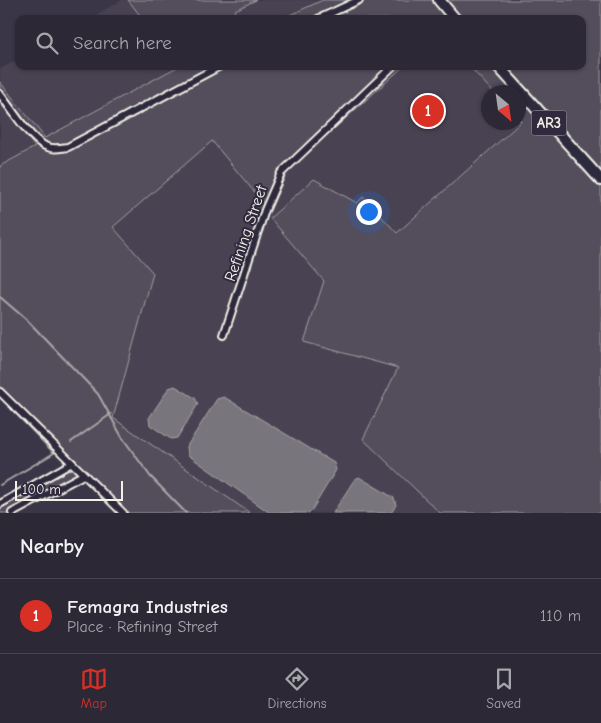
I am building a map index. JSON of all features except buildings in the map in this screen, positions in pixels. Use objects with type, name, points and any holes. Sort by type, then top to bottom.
[{"type":"main road","points":[[439,0],[449,15]]},
{"type":"main road","name":"AR3","points":[[502,70],[601,180]]},
{"type":"street","points":[[327,15],[359,0]]},
{"type":"street","points":[[0,94],[34,137],[45,146],[57,149],[68,147],[212,70]]},
{"type":"street","name":"Refining Street","points":[[224,335],[265,210],[281,173],[389,70]]},
{"type":"street","points":[[0,392],[123,513]]},
{"type":"street","points":[[0,504],[72,463]]},
{"type":"street","points":[[12,513],[83,475]]},
{"type":"shaded area","points":[[122,0],[128,0],[140,15],[96,15]]},
{"type":"shaded area","points":[[128,0],[256,0],[235,10],[233,15],[140,15]]},
{"type":"shaded area","points":[[256,0],[323,0],[290,15],[233,15],[235,10]]},
{"type":"shaded area","points":[[323,0],[432,0],[445,15],[290,15]]},
{"type":"shaded area","points":[[445,0],[601,0],[601,171],[526,89],[526,85],[522,85],[509,70],[586,70],[586,15],[458,15]]},
{"type":"shaded area","points":[[15,61],[15,70],[172,70],[45,138],[0,82],[0,69]]},
{"type":"shaded area","points":[[172,70],[400,70],[288,170],[270,211],[212,141],[113,227],[153,273],[113,418],[250,513],[122,513],[83,475],[12,513],[0,513],[0,504],[71,463],[0,392],[0,166],[35,147],[0,103],[0,82],[45,138]]},
{"type":"shaded area","points":[[400,70],[473,70],[487,85],[481,85],[481,130],[511,130],[397,233],[363,198],[357,203],[314,179],[270,218],[324,281],[304,342],[398,368],[363,439],[440,513],[250,513],[113,418],[153,273],[113,227],[212,141],[288,170]]},
{"type":"shaded area","points":[[473,70],[496,70],[509,85],[487,85]]},
{"type":"shaded area","points":[[0,103],[35,147],[0,166]]},
{"type":"shaded area","points":[[526,104],[601,187],[601,513],[440,513],[363,439],[398,368],[304,342],[324,281],[270,218],[314,179],[357,203],[363,197],[397,233],[512,130],[526,130]]},
{"type":"shaded area","points":[[175,386],[195,398],[198,404],[177,438],[171,439],[150,425],[149,418],[169,388]]},
{"type":"shaded area","points":[[224,397],[334,463],[336,470],[310,513],[270,513],[188,455],[187,446],[217,399]]},
{"type":"shaded area","points":[[359,477],[394,498],[396,505],[391,513],[333,513],[354,480]]},
{"type":"waterway","points":[[0,297],[28,321],[98,394],[122,437],[150,476],[186,513]]},
{"type":"waterway","points":[[0,397],[54,453],[0,485]]},
{"type":"waterway","points":[[71,442],[111,414]]},
{"type":"place","name":"Femagra Industries","points":[[428,111]]}]
